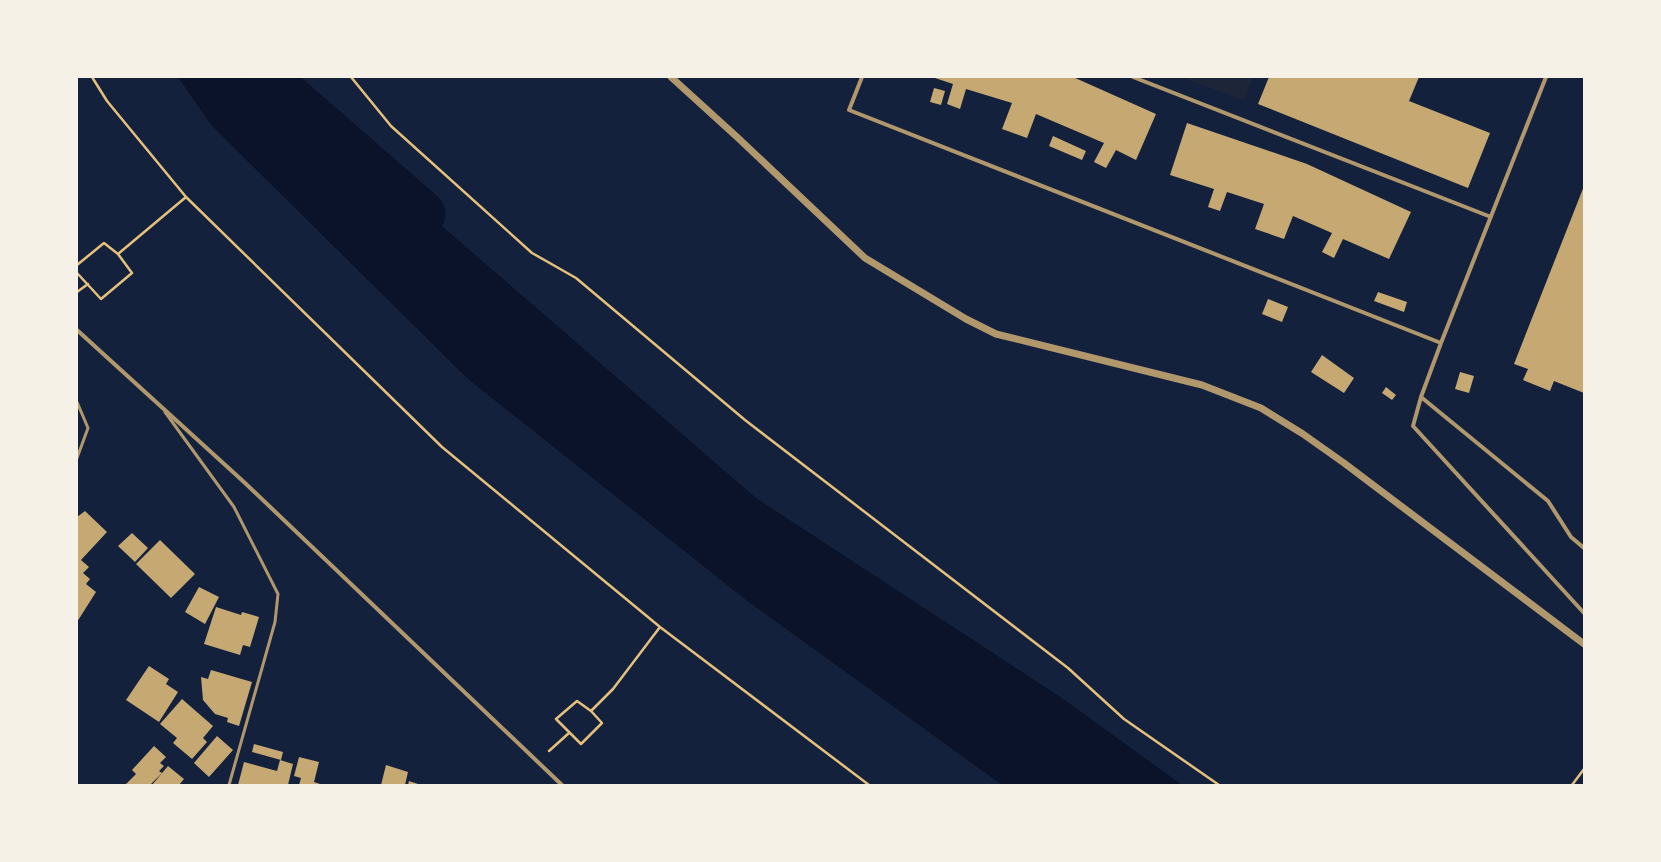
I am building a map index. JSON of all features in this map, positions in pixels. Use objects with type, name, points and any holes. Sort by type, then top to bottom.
[{"type":"street","points":[[671,77],[865,258],[929,298],[996,334],[1202,385],[1261,408],[1303,434],[1344,463],[1584,644]]},
{"type":"street","points":[[862,77],[849,110],[1442,343]]},
{"type":"street","points":[[1133,77],[1491,217]]},
{"type":"street","points":[[1546,77],[1421,397],[1413,426],[1584,613]]},
{"type":"street","points":[[77,330],[245,483],[562,785]]},
{"type":"street","points":[[1421,397],[1548,501],[1571,537],[1584,548]]},
{"type":"lane","points":[[77,402],[88,428],[77,458]]},
{"type":"lane","points":[[162,407],[234,507],[278,594],[275,622],[229,785]]},
{"type":"path","points":[[92,77],[107,101],[186,197],[442,447],[660,627],[869,785]]},
{"type":"path","points":[[351,77],[391,126],[532,253],[576,278],[745,420],[1068,668],[1124,719],[1219,785]]},
{"type":"path","points":[[118,254],[186,197]]},
{"type":"path","points":[[77,265],[104,243],[118,254],[132,272],[102,299],[77,273]]},
{"type":"path","points":[[77,292],[88,284]]},
{"type":"path","points":[[591,711],[613,689],[660,627]]},
{"type":"path","points":[[577,700],[591,711],[602,723],[581,744],[556,719],[577,700]]},
{"type":"path","points":[[537,761],[569,732]]},
{"type":"path","points":[[1572,785],[1584,769]]},
{"type":"shaded area","points":[[178,77],[264,77],[277,97],[435,220],[756,498],[1062,698],[1182,785],[1002,785],[746,600],[468,379],[211,125]]},
{"type":"shaded area","points":[[1180,77],[1253,77],[1244,100]]},
{"type":"building","points":[[932,77],[1073,77],[1156,114],[1136,160],[1116,150],[1106,168],[1094,162],[1104,143],[1036,114],[1027,138],[1002,129],[1012,103],[966,89],[960,109],[947,104],[953,84]]},
{"type":"building","points":[[1269,77],[1419,77],[1409,101],[1490,133],[1468,188],[1258,104]]},
{"type":"building","points":[[934,88],[945,91],[941,105],[930,102]]},
{"type":"building","points":[[1187,123],[1307,164],[1411,212],[1389,259],[1343,239],[1334,258],[1322,252],[1332,233],[1293,216],[1284,239],[1255,229],[1264,204],[1227,192],[1220,211],[1208,207],[1214,189],[1170,175]]},
{"type":"building","points":[[1053,136],[1086,151],[1082,160],[1049,146]]},
{"type":"building","points":[[1584,186],[1584,393],[1554,381],[1550,391],[1523,380],[1528,369],[1514,364]]},
{"type":"building","points":[[1378,292],[1407,302],[1404,312],[1374,301]]},
{"type":"building","points":[[1268,299],[1288,307],[1282,322],[1262,314]]},
{"type":"building","points":[[1322,355],[1354,378],[1344,393],[1311,372]]},
{"type":"building","points":[[1460,372],[1474,376],[1469,393],[1455,389]]},
{"type":"building","points":[[1386,387],[1396,395],[1392,400],[1382,393]]},
{"type":"building","points":[[85,511],[107,532],[81,560],[89,567],[83,573],[90,579],[86,584],[96,592],[77,622],[77,517]]},
{"type":"building","points":[[132,533],[148,548],[135,562],[118,546]]},
{"type":"building","points":[[160,540],[195,574],[171,598],[136,564]]},
{"type":"building","points":[[199,587],[219,597],[205,624],[185,612]]},
{"type":"building","points":[[216,607],[241,615],[242,612],[259,617],[250,647],[243,645],[240,655],[204,644]]},
{"type":"building","points":[[149,666],[169,679],[166,684],[178,692],[159,722],[126,700]]},
{"type":"building","points":[[211,670],[252,682],[239,726],[227,722],[228,718],[215,714],[203,700],[201,677],[208,679]]},
{"type":"building","points":[[182,699],[213,726],[203,738],[207,742],[192,759],[173,743],[177,738],[160,724]]},
{"type":"building","points":[[217,736],[233,750],[209,777],[194,763]]},
{"type":"building","points":[[254,744],[283,752],[281,760],[252,752]]},
{"type":"building","points":[[154,746],[166,757],[160,763],[164,766],[159,771],[162,773],[150,785],[125,785],[136,774],[132,770]]},
{"type":"building","points":[[299,757],[319,762],[314,782],[323,785],[299,785],[301,778],[294,776]]},
{"type":"building","points":[[280,760],[293,764],[288,785],[238,785],[244,762],[277,771]]},
{"type":"building","points":[[386,765],[408,772],[405,785],[381,785]]},
{"type":"building","points":[[168,766],[184,779],[179,785],[152,785]]},
{"type":"building","points":[[409,781],[421,785],[408,785]]},
{"type":"waterway","points":[[265,77],[422,214]]}]
